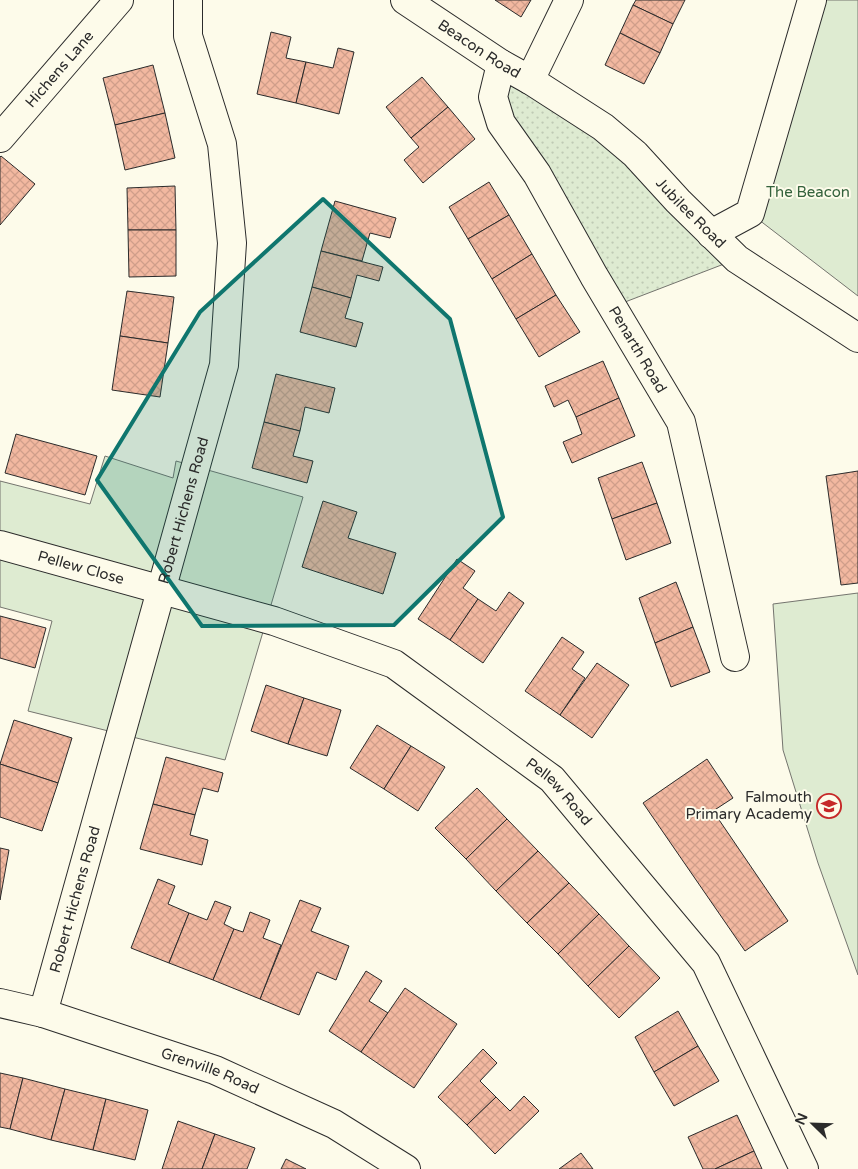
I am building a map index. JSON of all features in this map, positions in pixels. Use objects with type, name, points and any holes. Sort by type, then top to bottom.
[{"type":"street","name":"Hichens Lane","points":[[0,138],[119,0]]},
{"type":"street","name":"Robert Hichens Road","points":[[43,1013],[224,365],[232,244],[222,144],[188,36],[188,0]]},
{"type":"street","name":"Beacon Road","points":[[405,0],[501,64],[530,80],[569,0]]},
{"type":"street","points":[[711,234],[750,213],[812,0]]},
{"type":"street","name":"Penarth Road","points":[[501,64],[494,97],[501,123],[537,174],[603,291],[681,422],[734,658]]},
{"type":"street","name":"Jubilee Road","points":[[530,80],[603,127],[635,154],[678,201],[737,259],[858,338]]},
{"type":"street","name":"Pellew Close","points":[[0,546],[161,591]]},
{"type":"street","name":"Pellew Road","points":[[161,591],[274,621],[394,664],[552,779],[706,964],[804,1169]]},
{"type":"street","name":"Grenville Road","points":[[0,1003],[43,1013],[214,1070],[334,1124],[406,1169]]},
{"type":"highlighted area","points":[[323,199],[450,319],[503,517],[394,625],[202,626],[97,480],[200,312]]},
{"type":"green space","name":"The Beacon","points":[[812,0],[858,0],[858,296],[750,213]]},
{"type":"green space","points":[[501,64],[530,80],[737,259],[612,307],[501,123]]},
{"type":"green space","points":[[105,456],[173,478],[176,461],[303,497],[225,760],[28,711],[52,621],[0,607],[0,481],[90,504]]},
{"type":"green space","name":"Falmouth Primary Academy","points":[[858,593],[858,975],[818,863],[783,750],[773,604]]},
{"type":"building","points":[[495,0],[531,0],[521,17]]},
{"type":"building","points":[[636,0],[685,0],[673,24],[633,5]]},
{"type":"building","points":[[633,5],[673,24],[660,53],[620,33]]},
{"type":"building","points":[[271,32],[291,37],[286,58],[306,62],[296,103],[257,94]]},
{"type":"building","points":[[620,33],[660,53],[644,84],[605,65]]},
{"type":"building","points":[[338,48],[354,52],[339,114],[296,103],[306,62],[333,68]]},
{"type":"building","points":[[153,65],[165,113],[115,125],[103,78]]},
{"type":"building","points":[[422,77],[448,107],[411,138],[386,107]]},
{"type":"building","points":[[448,107],[475,139],[423,183],[404,160],[419,147],[411,138]]},
{"type":"building","points":[[165,113],[175,158],[125,170],[115,125]]},
{"type":"building","points":[[0,157],[35,184],[0,225]]},
{"type":"building","points":[[489,182],[509,215],[468,239],[449,207]]},
{"type":"building","points":[[175,186],[176,230],[128,230],[127,188]]},
{"type":"building","points":[[335,201],[396,218],[390,238],[370,233],[362,261],[321,251]]},
{"type":"building","points":[[509,215],[532,254],[492,279],[468,239]]},
{"type":"building","points":[[128,230],[176,230],[176,276],[129,277]]},
{"type":"building","points":[[321,251],[383,267],[379,281],[357,275],[351,298],[312,287]]},
{"type":"building","points":[[532,254],[556,295],[516,319],[492,279]]},
{"type":"building","points":[[312,287],[351,298],[345,318],[363,323],[356,347],[300,332]]},
{"type":"building","points":[[127,291],[174,297],[168,343],[120,336]]},
{"type":"building","points":[[556,295],[580,332],[539,357],[516,319]]},
{"type":"building","points":[[120,336],[168,343],[160,397],[112,390]]},
{"type":"building","points":[[603,361],[619,398],[576,417],[568,400],[554,407],[545,386]]},
{"type":"building","points":[[276,374],[335,388],[329,413],[305,407],[300,431],[264,422]]},
{"type":"building","points":[[619,398],[635,436],[572,463],[563,442],[582,434],[576,417]]},
{"type":"building","points":[[264,422],[300,431],[293,456],[313,461],[307,483],[252,468]]},
{"type":"building","points":[[16,434],[97,456],[85,495],[5,473]]},
{"type":"building","points":[[642,462],[657,503],[612,519],[598,478]]},
{"type":"building","points":[[858,471],[858,583],[841,585],[826,476]]},
{"type":"building","points":[[323,501],[357,512],[348,538],[396,553],[383,594],[302,567]]},
{"type":"building","points":[[657,503],[671,543],[626,560],[612,519]]},
{"type":"building","points":[[457,559],[475,571],[463,588],[478,599],[450,640],[418,619]]},
{"type":"building","points":[[676,582],[693,627],[655,643],[639,598]]},
{"type":"building","points":[[509,592],[524,603],[483,663],[450,640],[478,599],[496,611]]},
{"type":"building","points":[[0,616],[46,628],[35,668],[0,658]]},
{"type":"building","points":[[693,627],[710,672],[671,687],[655,643]]},
{"type":"building","points":[[562,637],[584,652],[572,669],[585,678],[560,715],[525,691]]},
{"type":"building","points":[[597,663],[629,685],[592,738],[560,715]]},
{"type":"building","points":[[266,685],[304,698],[288,744],[251,731]]},
{"type":"building","points":[[304,698],[341,710],[327,756],[288,744]]},
{"type":"building","points":[[14,720],[72,738],[58,783],[0,764]]},
{"type":"building","points":[[377,725],[411,746],[384,789],[350,768]]},
{"type":"building","points":[[411,746],[445,767],[418,811],[384,789]]},
{"type":"building","points":[[166,757],[223,773],[218,792],[203,788],[195,815],[153,804]]},
{"type":"building","points":[[707,759],[733,798],[713,811],[788,921],[745,951],[643,803]]},
{"type":"building","points":[[0,764],[58,783],[42,831],[0,817]]},
{"type":"building","points":[[477,788],[507,819],[466,859],[435,828]]},
{"type":"building","points":[[153,804],[195,815],[190,835],[208,840],[202,865],[140,849]]},
{"type":"building","points":[[507,819],[538,851],[496,891],[466,859]]},
{"type":"building","points":[[0,848],[9,850],[0,900]]},
{"type":"building","points":[[538,851],[569,883],[527,923],[496,891]]},
{"type":"building","points":[[158,879],[175,886],[168,904],[189,913],[169,963],[131,948]]},
{"type":"building","points":[[569,883],[599,914],[558,954],[527,923]]},
{"type":"building","points":[[300,900],[321,908],[311,931],[349,946],[336,980],[317,972],[299,1015],[260,999]]},
{"type":"building","points":[[215,901],[231,907],[224,924],[234,929],[213,980],[169,963],[189,913],[207,920]]},
{"type":"building","points":[[250,912],[270,920],[263,938],[281,945],[260,999],[213,980],[234,929],[243,932]]},
{"type":"building","points":[[599,914],[629,946],[588,986],[558,954]]},
{"type":"building","points":[[629,946],[660,978],[619,1018],[588,986]]},
{"type":"building","points":[[366,971],[382,981],[369,1001],[388,1013],[361,1052],[329,1031]]},
{"type":"building","points":[[405,988],[457,1024],[414,1088],[361,1052]]},
{"type":"building","points":[[678,1011],[698,1046],[654,1072],[635,1037]]},
{"type":"building","points":[[698,1046],[719,1081],[674,1106],[654,1072]]},
{"type":"building","points":[[483,1049],[497,1063],[480,1081],[496,1097],[467,1125],[438,1097]]},
{"type":"building","points":[[0,1073],[23,1078],[10,1129],[0,1127]]},
{"type":"building","points":[[23,1078],[65,1089],[51,1140],[10,1129]]},
{"type":"building","points":[[65,1089],[106,1099],[93,1150],[51,1140]]},
{"type":"building","points":[[524,1096],[539,1111],[495,1154],[467,1125],[496,1097],[510,1111]]},
{"type":"building","points":[[106,1099],[148,1110],[135,1160],[93,1150]]},
{"type":"building","points":[[737,1115],[754,1151],[715,1169],[703,1169],[688,1137]]},
{"type":"building","points":[[178,1121],[215,1134],[202,1169],[162,1169]]},
{"type":"building","points":[[215,1134],[255,1148],[247,1169],[202,1169]]},
{"type":"building","points":[[754,1151],[762,1169],[715,1169]]},
{"type":"building","points":[[581,1153],[593,1169],[559,1169]]},
{"type":"building","points":[[286,1159],[306,1169],[281,1169]]},
{"type":"place","name":"Falmouth Primary Academy","points":[[829,806]]}]
